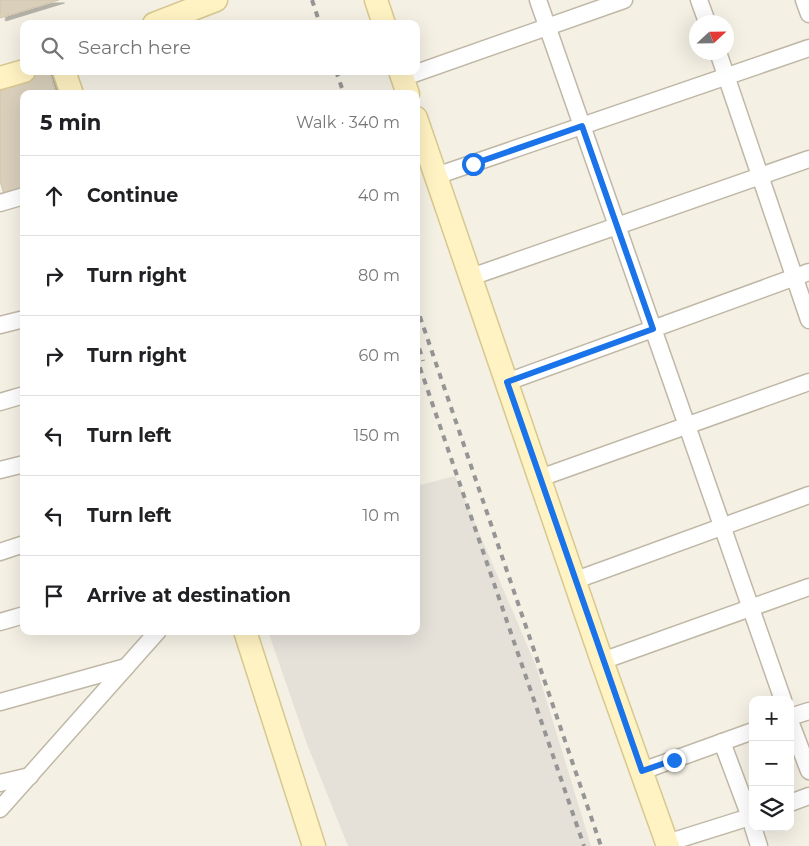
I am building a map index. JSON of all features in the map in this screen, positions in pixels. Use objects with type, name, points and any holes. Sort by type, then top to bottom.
[{"type":"street","points":[[164,20],[216,0]]},
{"type":"street","points":[[376,0],[383,20]]},
{"type":"street","points":[[538,0],[782,696]]},
{"type":"street","points":[[420,75],[624,0]]},
{"type":"street","points":[[700,0],[705,15]]},
{"type":"street","points":[[804,0],[809,14]]},
{"type":"street","points":[[436,176],[809,48]]},
{"type":"street","points":[[721,60],[760,176],[802,274],[809,320]]},
{"type":"street","points":[[0,78],[20,71]]},
{"type":"street","points":[[65,75],[71,90]]},
{"type":"street","points":[[403,81],[419,75]]},
{"type":"street","points":[[420,130],[576,580],[602,661],[668,845],[749,822]]},
{"type":"street","points":[[471,277],[809,159]]},
{"type":"street","points":[[0,203],[20,197]]},
{"type":"street","points":[[507,382],[802,274]]},
{"type":"street","points":[[0,325],[20,320]]},
{"type":"street","points":[[540,478],[809,382]]},
{"type":"street","points":[[0,402],[20,396]]},
{"type":"street","points":[[0,470],[20,465]]},
{"type":"street","points":[[576,580],[809,495]]},
{"type":"street","points":[[0,552],[20,545]]},
{"type":"street","points":[[602,661],[809,588]]},
{"type":"street","points":[[0,622],[20,616]]},
{"type":"street","points":[[0,809],[154,635]]},
{"type":"street","points":[[246,635],[314,846]]},
{"type":"street","points":[[0,702],[126,667]]},
{"type":"street","points":[[794,717],[809,711]]},
{"type":"street","points":[[794,730],[809,771]]},
{"type":"street","points":[[642,771],[749,732]]},
{"type":"street","points":[[722,742],[749,813]]},
{"type":"street","points":[[0,783],[30,776]]},
{"type":"street","points":[[794,802],[809,796]]},
{"type":"street","points":[[755,831],[759,846]]},
{"type":"shaded area","points":[[455,476],[536,666],[591,846],[348,846],[307,744],[269,635],[420,635],[420,485]]},
{"type":"building","points":[[0,0],[59,0],[0,18]]},
{"type":"building","points":[[20,75],[50,75],[55,90],[20,90],[20,197],[6,201],[0,181],[0,84]]},
{"type":"railway","points":[[312,0],[319,20]]},
{"type":"railway","points":[[337,75],[343,90]]},
{"type":"railway","points":[[420,317],[601,846]]},
{"type":"railway","points":[[420,351],[423,361]]},
{"type":"railway","points":[[420,368],[584,846]]},
{"type":"route","points":[[473,164],[582,126],[653,329],[507,382],[602,661],[642,771],[674,760]]}]
